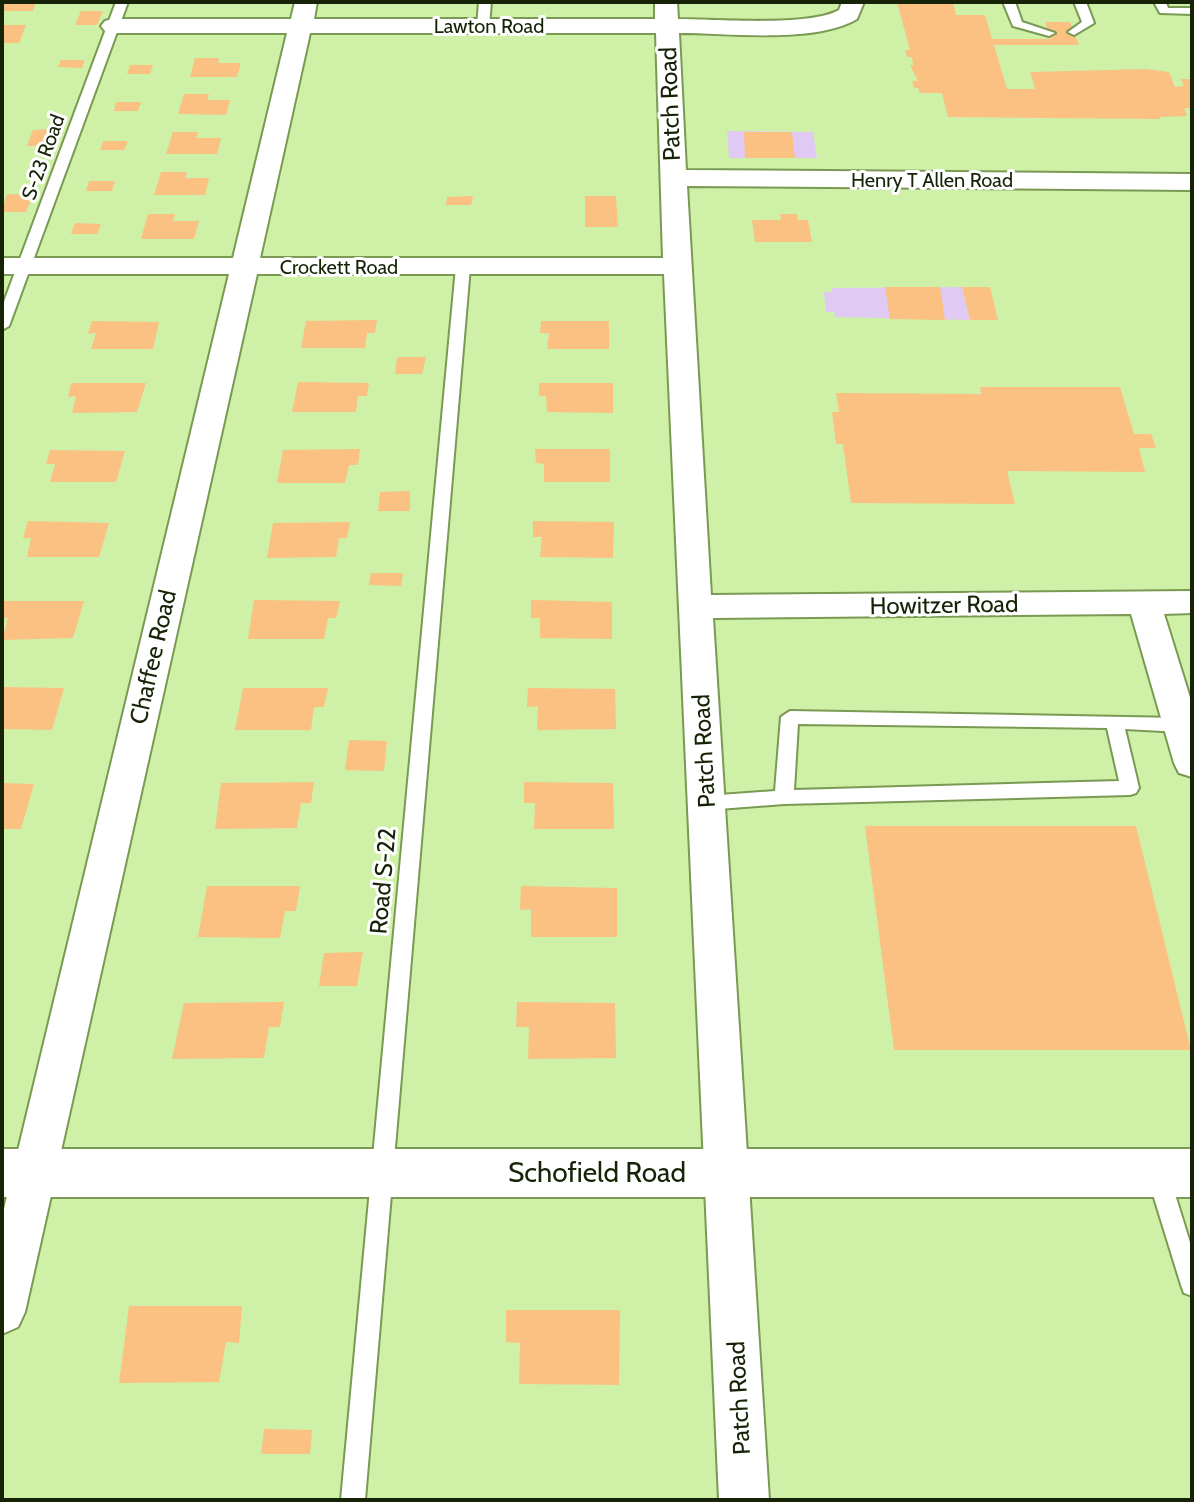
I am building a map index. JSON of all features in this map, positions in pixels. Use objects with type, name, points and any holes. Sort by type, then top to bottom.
[{"type":"street","name":"Lawton Road","points":[[113,26],[303,15],[483,26],[667,14],[825,24],[849,14],[853,2]]},
{"type":"street","name":"Patch Road","points":[[667,14],[672,178],[744,1500]]},
{"type":"street","name":"Chaffee Road","points":[[2,1312],[18,1173],[303,15]]},
{"type":"street","name":"Henry T Allen Road","points":[[672,178],[1192,182]]},
{"type":"street","name":"Crockett Road","points":[[13,266],[677,266]]},
{"type":"street","name":"Howitzer Road","points":[[696,607],[1192,602]]},
{"type":"street","points":[[1144,603],[1192,763]]},
{"type":"street","name":"Schofield Road","points":[[18,1173],[1175,1173]]},
{"type":"lane","name":"S-23 Road","points":[[2,326],[13,266],[122,2]]},
{"type":"lane","points":[[483,26],[485,2]]},
{"type":"lane","points":[[1009,2],[1017,24],[1049,33]]},
{"type":"lane","points":[[1074,32],[1088,23],[1080,2]]},
{"type":"lane","points":[[1160,2],[1164,11],[1192,11]]},
{"type":"lane","name":"Road S-22","points":[[353,1500],[463,267]]},
{"type":"lane","points":[[784,797],[790,717],[1181,725]]},
{"type":"lane","points":[[706,803],[784,797],[1130,788],[1114,722]]},
{"type":"lane","points":[[1175,1173],[1192,1285]]},
{"type":"shaded area","points":[[727,131],[813,132],[817,158],[729,158]]},
{"type":"shaded area","points":[[962,287],[970,320],[835,317],[834,312],[826,312],[824,292],[832,292],[832,288]]},
{"type":"building","points":[[2,2],[36,2],[33,11],[2,11]]},
{"type":"building","points":[[897,2],[953,2],[956,15],[985,15],[992,39],[1051,39],[1045,22],[1070,22],[1079,45],[994,45],[1007,89],[1035,89],[1030,72],[1145,69],[1169,72],[1175,87],[1184,86],[1181,79],[1192,79],[1192,108],[1184,108],[1187,116],[1160,119],[948,117],[942,93],[920,93],[918,88],[914,88],[912,81],[918,81],[910,65],[913,65],[912,57],[907,57],[905,50],[910,50]]},
{"type":"building","points":[[81,11],[103,11],[97,25],[75,25]]},
{"type":"building","points":[[2,25],[26,25],[19,43],[2,43]]},
{"type":"building","points":[[195,58],[219,58],[218,63],[241,63],[237,77],[190,77]]},
{"type":"building","points":[[61,60],[85,60],[82,68],[58,67]]},
{"type":"building","points":[[130,65],[153,65],[150,74],[127,74]]},
{"type":"building","points":[[184,94],[209,94],[207,100],[230,100],[226,115],[178,114]]},
{"type":"building","points":[[116,102],[141,102],[138,111],[114,111]]},
{"type":"building","points":[[58,129],[51,146],[27,146],[33,130]]},
{"type":"building","points":[[173,132],[198,132],[196,138],[221,138],[217,154],[166,154]]},
{"type":"building","points":[[744,132],[792,132],[795,158],[745,158]]},
{"type":"building","points":[[103,141],[128,141],[124,150],[100,150]]},
{"type":"building","points":[[161,172],[187,172],[185,178],[209,178],[205,195],[154,195]]},
{"type":"building","points":[[89,181],[115,181],[112,191],[86,191]]},
{"type":"building","points":[[7,194],[33,195],[26,212],[2,212]]},
{"type":"building","points":[[473,196],[471,205],[446,205],[447,197]]},
{"type":"building","points":[[585,196],[616,196],[618,227],[585,227]]},
{"type":"building","points":[[148,214],[175,214],[173,221],[199,221],[194,239],[141,239]]},
{"type":"building","points":[[780,214],[797,214],[798,220],[808,220],[812,242],[755,242],[752,220],[781,220]]},
{"type":"building","points":[[75,223],[101,224],[97,234],[71,234]]},
{"type":"building","points":[[885,287],[940,287],[945,320],[890,319]]},
{"type":"building","points":[[962,287],[990,287],[998,320],[970,320]]},
{"type":"building","points":[[377,320],[375,333],[367,333],[365,348],[301,348],[306,321]]},
{"type":"building","points":[[92,321],[159,322],[153,349],[91,349],[96,333],[88,334]]},
{"type":"building","points":[[541,321],[609,321],[609,349],[547,349],[549,333],[540,333]]},
{"type":"building","points":[[397,357],[426,357],[422,374],[395,374]]},
{"type":"building","points":[[298,382],[369,383],[367,396],[358,396],[356,412],[292,412]]},
{"type":"building","points":[[71,383],[146,383],[137,412],[72,413],[76,396],[68,397]]},
{"type":"building","points":[[539,383],[613,383],[613,413],[547,412],[546,396],[539,396]]},
{"type":"building","points":[[980,387],[1120,387],[1134,434],[1151,434],[1156,448],[1139,448],[1145,472],[1007,471],[1015,504],[851,503],[843,444],[836,444],[832,412],[839,412],[836,393],[981,394]]},
{"type":"building","points":[[360,449],[358,465],[349,465],[345,483],[277,483],[283,450]]},
{"type":"building","points":[[535,449],[610,449],[610,482],[544,482],[544,464],[536,463]]},
{"type":"building","points":[[50,450],[125,451],[116,482],[50,482],[55,464],[46,464]]},
{"type":"building","points":[[410,491],[410,511],[378,511],[380,492]]},
{"type":"building","points":[[28,521],[109,523],[99,557],[27,557],[31,538],[23,538]]},
{"type":"building","points":[[533,521],[614,522],[613,558],[540,557],[542,537],[533,537]]},
{"type":"building","points":[[350,522],[347,538],[339,538],[336,557],[267,558],[273,523]]},
{"type":"building","points":[[371,573],[403,573],[401,586],[369,585]]},
{"type":"building","points":[[254,600],[340,601],[336,618],[328,618],[324,639],[248,639]]},
{"type":"building","points":[[531,600],[612,602],[612,639],[540,638],[540,618],[531,618]]},
{"type":"building","points":[[3,601],[84,601],[73,638],[2,640],[8,618],[2,618]]},
{"type":"building","points":[[2,687],[64,688],[52,730],[2,729]]},
{"type":"building","points":[[243,688],[328,688],[324,707],[314,707],[311,730],[235,730]]},
{"type":"building","points":[[528,688],[615,689],[616,729],[537,730],[538,706],[527,707]]},
{"type":"building","points":[[349,740],[387,741],[384,771],[345,770]]},
{"type":"building","points":[[314,782],[311,803],[301,803],[297,828],[215,829],[221,783]]},
{"type":"building","points":[[524,782],[613,783],[614,829],[534,829],[535,803],[524,803]]},
{"type":"building","points":[[2,783],[34,784],[21,829],[2,829]]},
{"type":"building","points":[[865,826],[1136,826],[1191,1050],[894,1050]]},
{"type":"building","points":[[207,886],[300,886],[296,911],[285,911],[280,938],[198,937]]},
{"type":"building","points":[[521,886],[617,888],[617,937],[531,937],[531,909],[520,910]]},
{"type":"building","points":[[363,952],[357,986],[319,986],[324,953]]},
{"type":"building","points":[[284,1002],[280,1027],[269,1027],[264,1058],[172,1059],[184,1003]]},
{"type":"building","points":[[517,1002],[615,1003],[616,1058],[528,1059],[529,1027],[516,1027]]},
{"type":"building","points":[[129,1306],[242,1306],[239,1343],[226,1342],[219,1382],[119,1383]]},
{"type":"building","points":[[506,1310],[620,1310],[619,1385],[519,1384],[520,1343],[506,1342]]},
{"type":"building","points":[[264,1429],[312,1430],[310,1454],[261,1454]]}]
